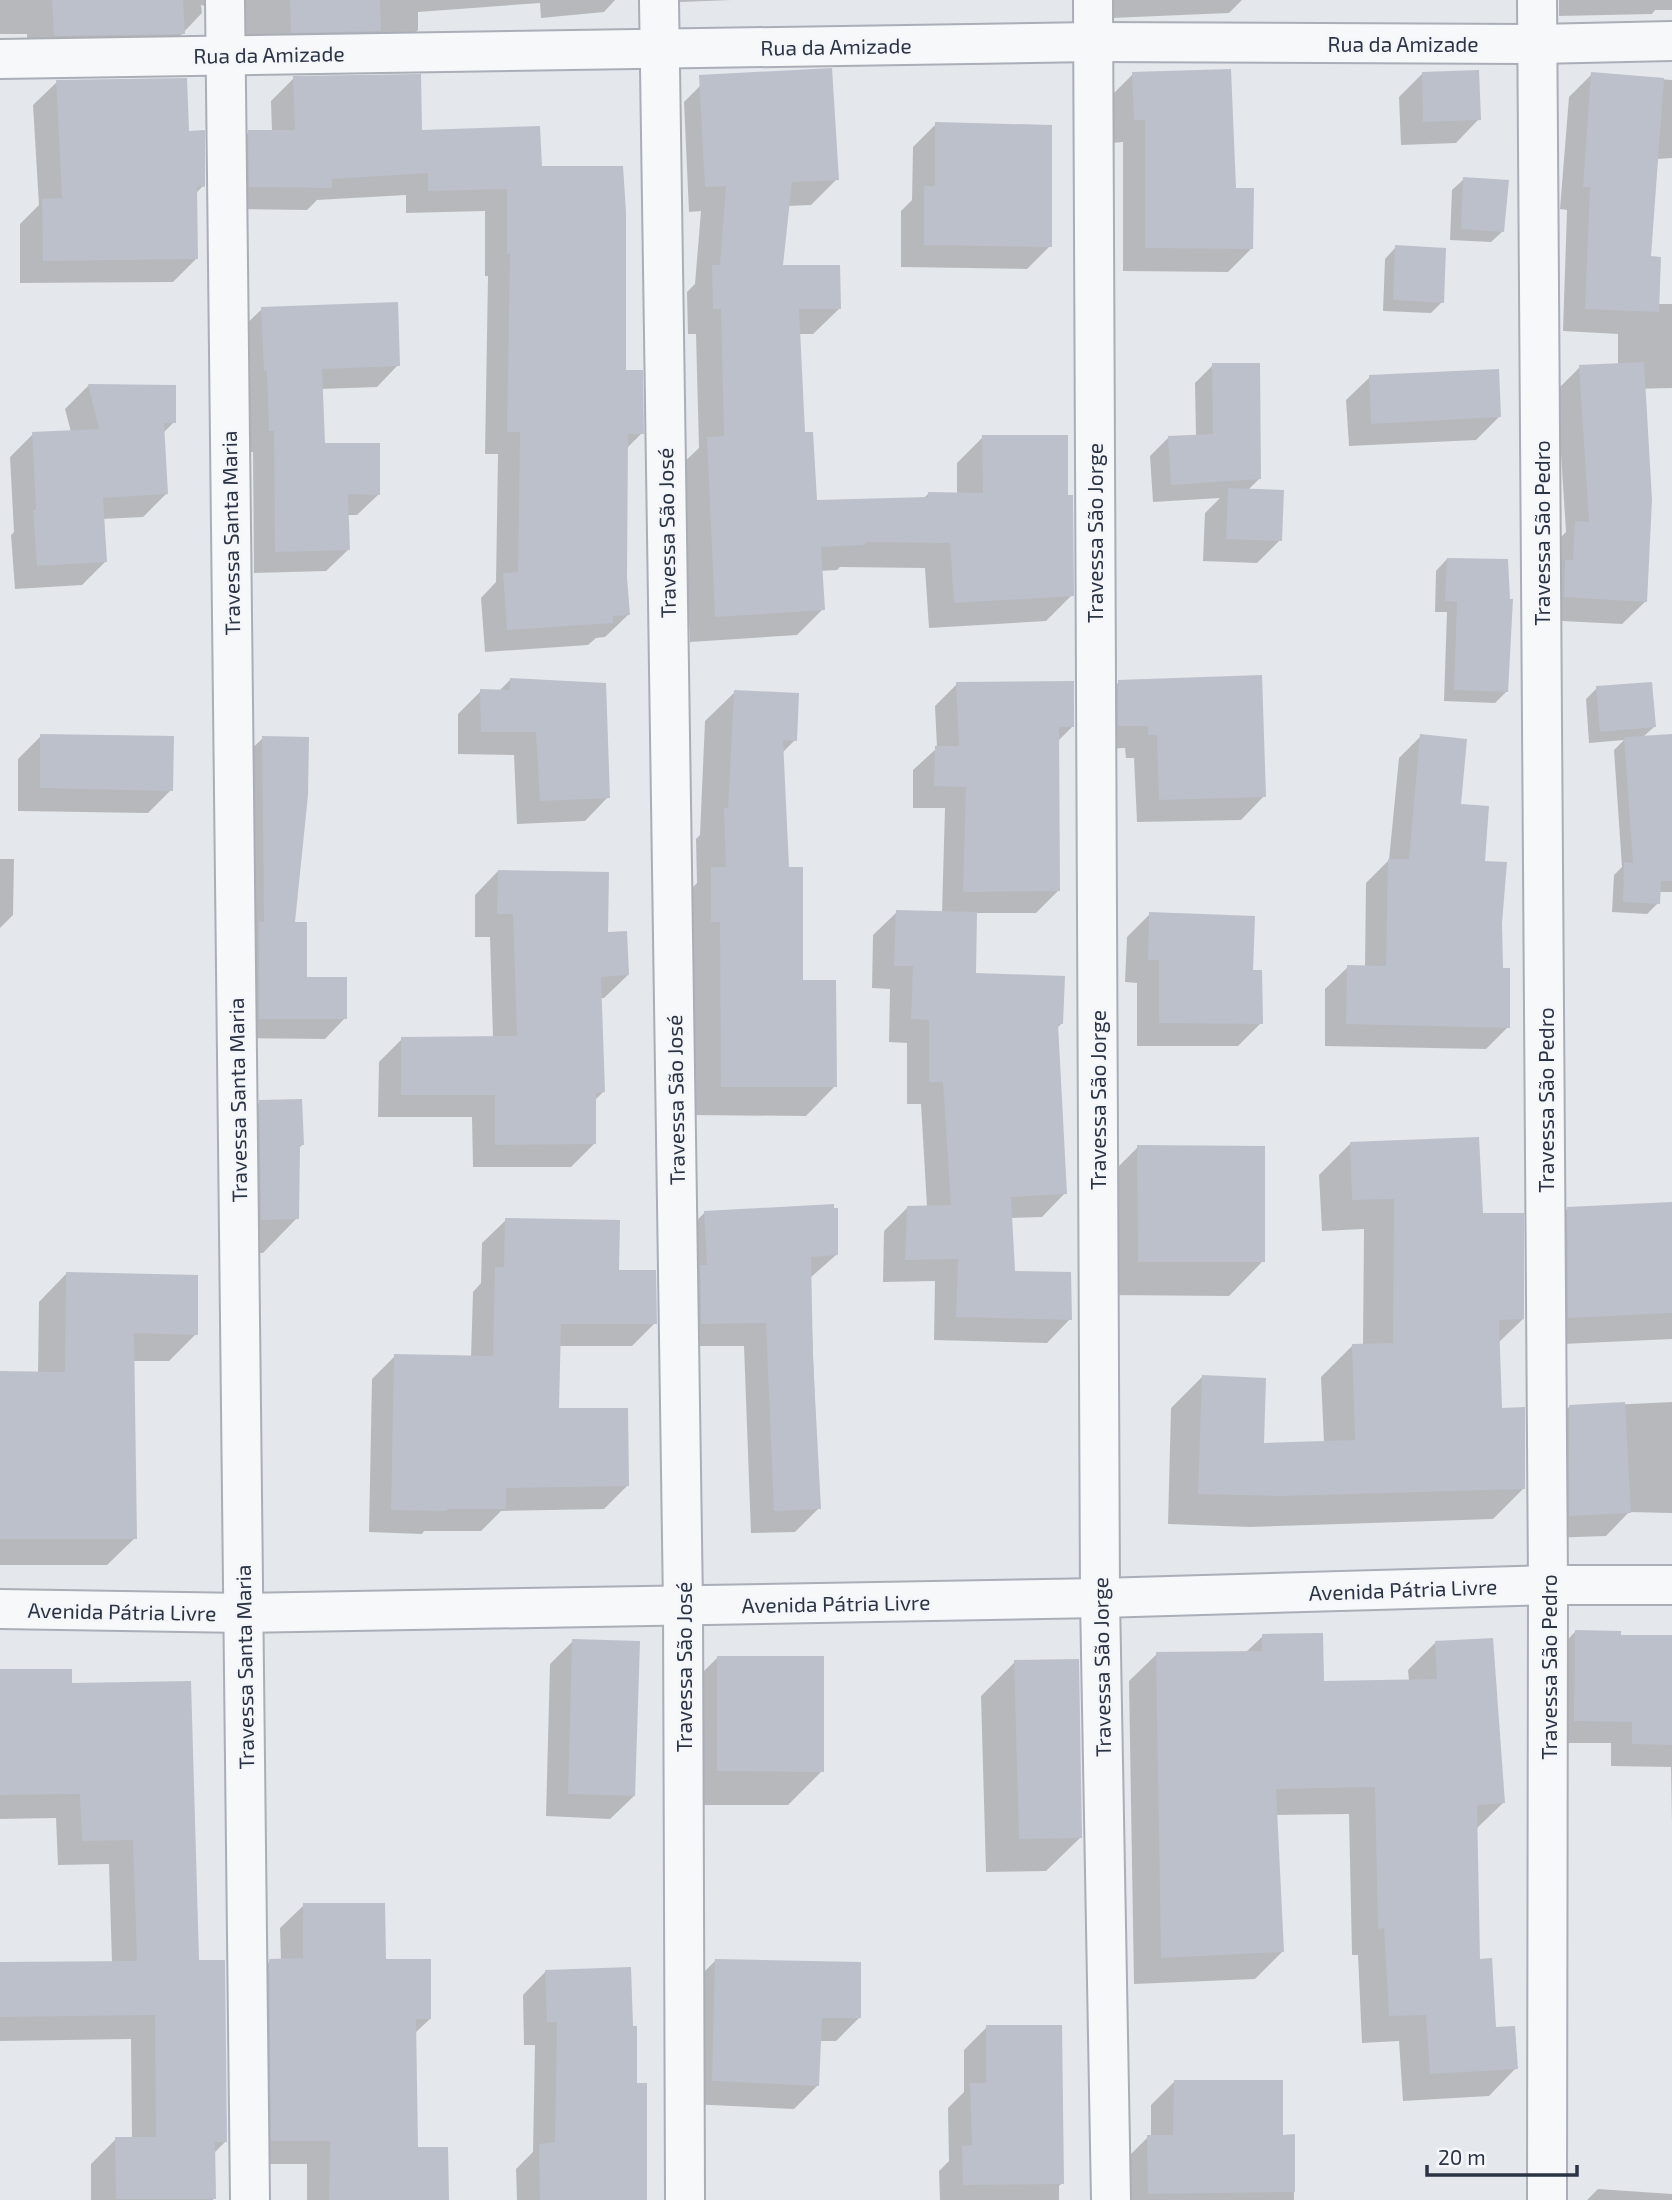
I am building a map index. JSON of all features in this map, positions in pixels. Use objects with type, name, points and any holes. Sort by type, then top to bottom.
[{"type":"street","name":"Travessa Santa Maria","points":[[225,0],[250,2200]]},
{"type":"street","name":"Travessa São José","points":[[659,0],[683,1605],[685,2200]]},
{"type":"street","name":"Travessa São Jorge","points":[[1093,0],[1100,1598],[1111,2200]]},
{"type":"street","name":"Travessa São Pedro","points":[[1537,0],[1548,1585],[1547,2200]]},
{"type":"street","name":"Rua da Amizade","points":[[0,59],[1092,42],[1537,44],[1672,41]]},
{"type":"street","name":"Avenida Pátria Livre","points":[[0,1609],[244,1613],[1100,1598],[1548,1585],[1672,1585]]},
{"type":"building","points":[[52,0],[183,0],[185,34],[54,36]]},
{"type":"building","points":[[290,0],[380,0],[381,31],[291,33]]},
{"type":"building","points":[[832,68],[839,180],[792,182],[783,265],[840,265],[841,309],[799,309],[805,432],[813,432],[817,500],[928,497],[928,492],[983,493],[982,435],[1068,435],[1068,495],[1073,495],[1074,596],[954,603],[950,543],[865,542],[865,545],[821,547],[825,610],[715,617],[707,437],[724,436],[721,309],[713,309],[712,265],[720,265],[726,186],[705,187],[699,75]]},
{"type":"building","points":[[1231,69],[1236,188],[1254,188],[1253,249],[1145,248],[1145,120],[1134,120],[1132,72]]},
{"type":"building","points":[[1479,70],[1481,120],[1423,122],[1422,72]]},
{"type":"building","points":[[1591,72],[1664,78],[1651,256],[1661,257],[1659,312],[1585,309],[1590,187],[1583,187]]},
{"type":"building","points":[[421,74],[422,130],[540,126],[542,166],[623,166],[626,212],[626,370],[643,370],[644,434],[628,434],[627,577],[630,615],[613,616],[613,623],[507,630],[503,573],[518,572],[520,432],[507,432],[510,254],[507,254],[507,189],[428,191],[428,173],[332,179],[332,188],[249,187],[248,130],[295,130],[293,76]]},
{"type":"building","points":[[187,78],[189,131],[205,130],[205,187],[197,186],[198,259],[43,261],[42,199],[62,198],[56,80]]},
{"type":"building","points":[[935,122],[1052,125],[1052,247],[924,245],[924,186],[935,186]]},
{"type":"building","points":[[1463,177],[1509,180],[1504,232],[1461,229]]},
{"type":"building","points":[[1395,245],[1446,248],[1444,303],[1393,300]]},
{"type":"building","points":[[398,302],[400,366],[322,369],[325,443],[380,443],[380,495],[348,494],[350,550],[275,552],[274,431],[269,431],[261,307]]},
{"type":"building","points":[[1644,362],[1652,500],[1647,602],[1564,597],[1565,560],[1573,560],[1575,521],[1589,522],[1579,365]]},
{"type":"building","points":[[1212,363],[1260,363],[1261,479],[1171,485],[1168,436],[1213,434]]},
{"type":"building","points":[[1499,369],[1501,417],[1371,424],[1369,375]]},
{"type":"building","points":[[88,384],[176,385],[176,423],[164,423],[168,494],[103,498],[107,562],[37,566],[32,432],[99,429]]},
{"type":"building","points":[[1228,488],[1284,490],[1282,541],[1226,539]]},
{"type":"building","points":[[1447,558],[1508,559],[1510,599],[1513,599],[1508,692],[1454,690],[1457,602],[1445,601]]},
{"type":"building","points":[[1262,675],[1266,797],[1159,800],[1157,735],[1148,735],[1148,726],[1118,726],[1118,680]]},
{"type":"building","points":[[510,678],[606,683],[610,798],[540,801],[536,732],[481,732],[480,689],[510,690]]},
{"type":"building","points":[[1074,681],[1074,727],[1059,727],[1060,891],[963,892],[966,787],[934,786],[935,746],[959,746],[956,682]]},
{"type":"building","points":[[1652,682],[1656,727],[1600,732],[1596,686]]},
{"type":"building","points":[[734,690],[799,693],[797,741],[783,740],[789,867],[803,867],[803,980],[836,980],[837,1087],[721,1087],[720,922],[711,922],[711,867],[726,867],[724,808],[728,808]]},
{"type":"building","points":[[40,734],[174,736],[173,791],[40,788]]},
{"type":"building","points":[[1420,734],[1467,739],[1461,804],[1489,806],[1485,861],[1507,862],[1502,923],[1503,968],[1510,968],[1510,1028],[1346,1024],[1347,965],[1386,966],[1388,859],[1409,859]]},
{"type":"building","points":[[1672,734],[1672,881],[1661,881],[1660,904],[1623,902],[1624,862],[1633,863],[1624,737]]},
{"type":"building","points":[[262,736],[309,737],[308,795],[295,922],[307,922],[307,977],[347,977],[347,1019],[259,1019],[259,921],[264,922]]},
{"type":"building","points":[[498,870],[609,872],[608,932],[627,931],[629,975],[601,977],[605,1092],[596,1093],[596,1144],[495,1145],[495,1095],[401,1095],[401,1037],[517,1036],[513,914],[497,914]]},
{"type":"building","points":[[896,910],[977,912],[976,973],[1065,976],[1063,1024],[1058,1024],[1067,1194],[1011,1197],[1015,1271],[1071,1272],[1072,1320],[956,1317],[958,1259],[905,1260],[907,1206],[951,1205],[943,1082],[929,1082],[929,1020],[911,1019],[913,966],[894,966]]},
{"type":"building","points":[[1149,912],[1255,916],[1253,970],[1262,970],[1263,1024],[1159,1023],[1159,960],[1148,960]]},
{"type":"building","points":[[302,1099],[304,1145],[300,1145],[299,1219],[261,1220],[259,1100]]},
{"type":"building","points":[[1479,1137],[1483,1213],[1524,1213],[1524,1319],[1499,1320],[1502,1408],[1525,1407],[1525,1489],[1282,1496],[1198,1494],[1202,1375],[1266,1378],[1264,1443],[1355,1440],[1352,1344],[1393,1343],[1394,1199],[1352,1200],[1350,1142]]},
{"type":"building","points":[[1137,1145],[1265,1146],[1265,1262],[1138,1262]]},
{"type":"building","points":[[1672,1202],[1672,1313],[1568,1318],[1567,1207]]},
{"type":"building","points":[[834,1204],[834,1208],[838,1208],[838,1255],[811,1257],[821,1509],[774,1511],[766,1323],[701,1324],[700,1265],[707,1265],[704,1211]]},
{"type":"building","points":[[505,1218],[620,1220],[619,1270],[656,1270],[657,1324],[561,1324],[559,1408],[628,1408],[629,1486],[506,1488],[506,1509],[391,1510],[394,1354],[493,1356],[495,1267],[504,1267]]},
{"type":"building","points":[[66,1272],[198,1275],[198,1335],[134,1333],[137,1539],[0,1539],[0,1371],[65,1372]]},
{"type":"building","points":[[1625,1402],[1631,1513],[1569,1516],[1569,1405]]},
{"type":"building","points":[[1575,1630],[1621,1631],[1621,1635],[1672,1635],[1672,1745],[1632,1744],[1632,1722],[1574,1721]]},
{"type":"building","points":[[1323,1633],[1324,1681],[1437,1679],[1435,1641],[1493,1638],[1505,1803],[1477,1805],[1480,1959],[1492,1958],[1496,2027],[1515,2026],[1518,2069],[1430,2074],[1426,2015],[1389,2016],[1384,1928],[1378,1929],[1375,1787],[1276,1789],[1284,1952],[1161,1958],[1156,1652],[1262,1651],[1262,1634]]},
{"type":"building","points":[[572,1639],[640,1641],[635,1796],[568,1794]]},
{"type":"building","points":[[717,1656],[824,1656],[824,1772],[717,1771]]},
{"type":"building","points":[[1079,1659],[1082,1838],[1019,1839],[1014,1660]]},
{"type":"building","points":[[0,1669],[72,1669],[72,1683],[191,1681],[199,1960],[225,1960],[227,2142],[215,2142],[216,2199],[116,2199],[115,2137],[156,2137],[155,2015],[0,2017],[0,1962],[137,1961],[133,1840],[82,1841],[80,1794],[0,1795]]},
{"type":"building","points":[[303,1903],[385,1903],[386,1959],[431,1959],[431,2019],[416,2019],[418,2147],[448,2147],[449,2200],[329,2200],[330,2141],[271,2141],[269,1959],[303,1958]]},
{"type":"building","points":[[715,1959],[861,1962],[861,2018],[822,2018],[819,2086],[712,2081]]},
{"type":"building","points":[[631,1967],[633,2026],[637,2026],[637,2083],[647,2083],[647,2200],[540,2200],[539,2144],[555,2142],[557,2022],[547,2022],[545,1970]]},
{"type":"building","points":[[986,2025],[1062,2025],[1064,2184],[963,2185],[962,2146],[972,2145],[970,2083],[986,2083]]},
{"type":"building","points":[[1174,2080],[1283,2080],[1283,2135],[1295,2134],[1295,2192],[1148,2194],[1147,2135],[1173,2135]]}]
